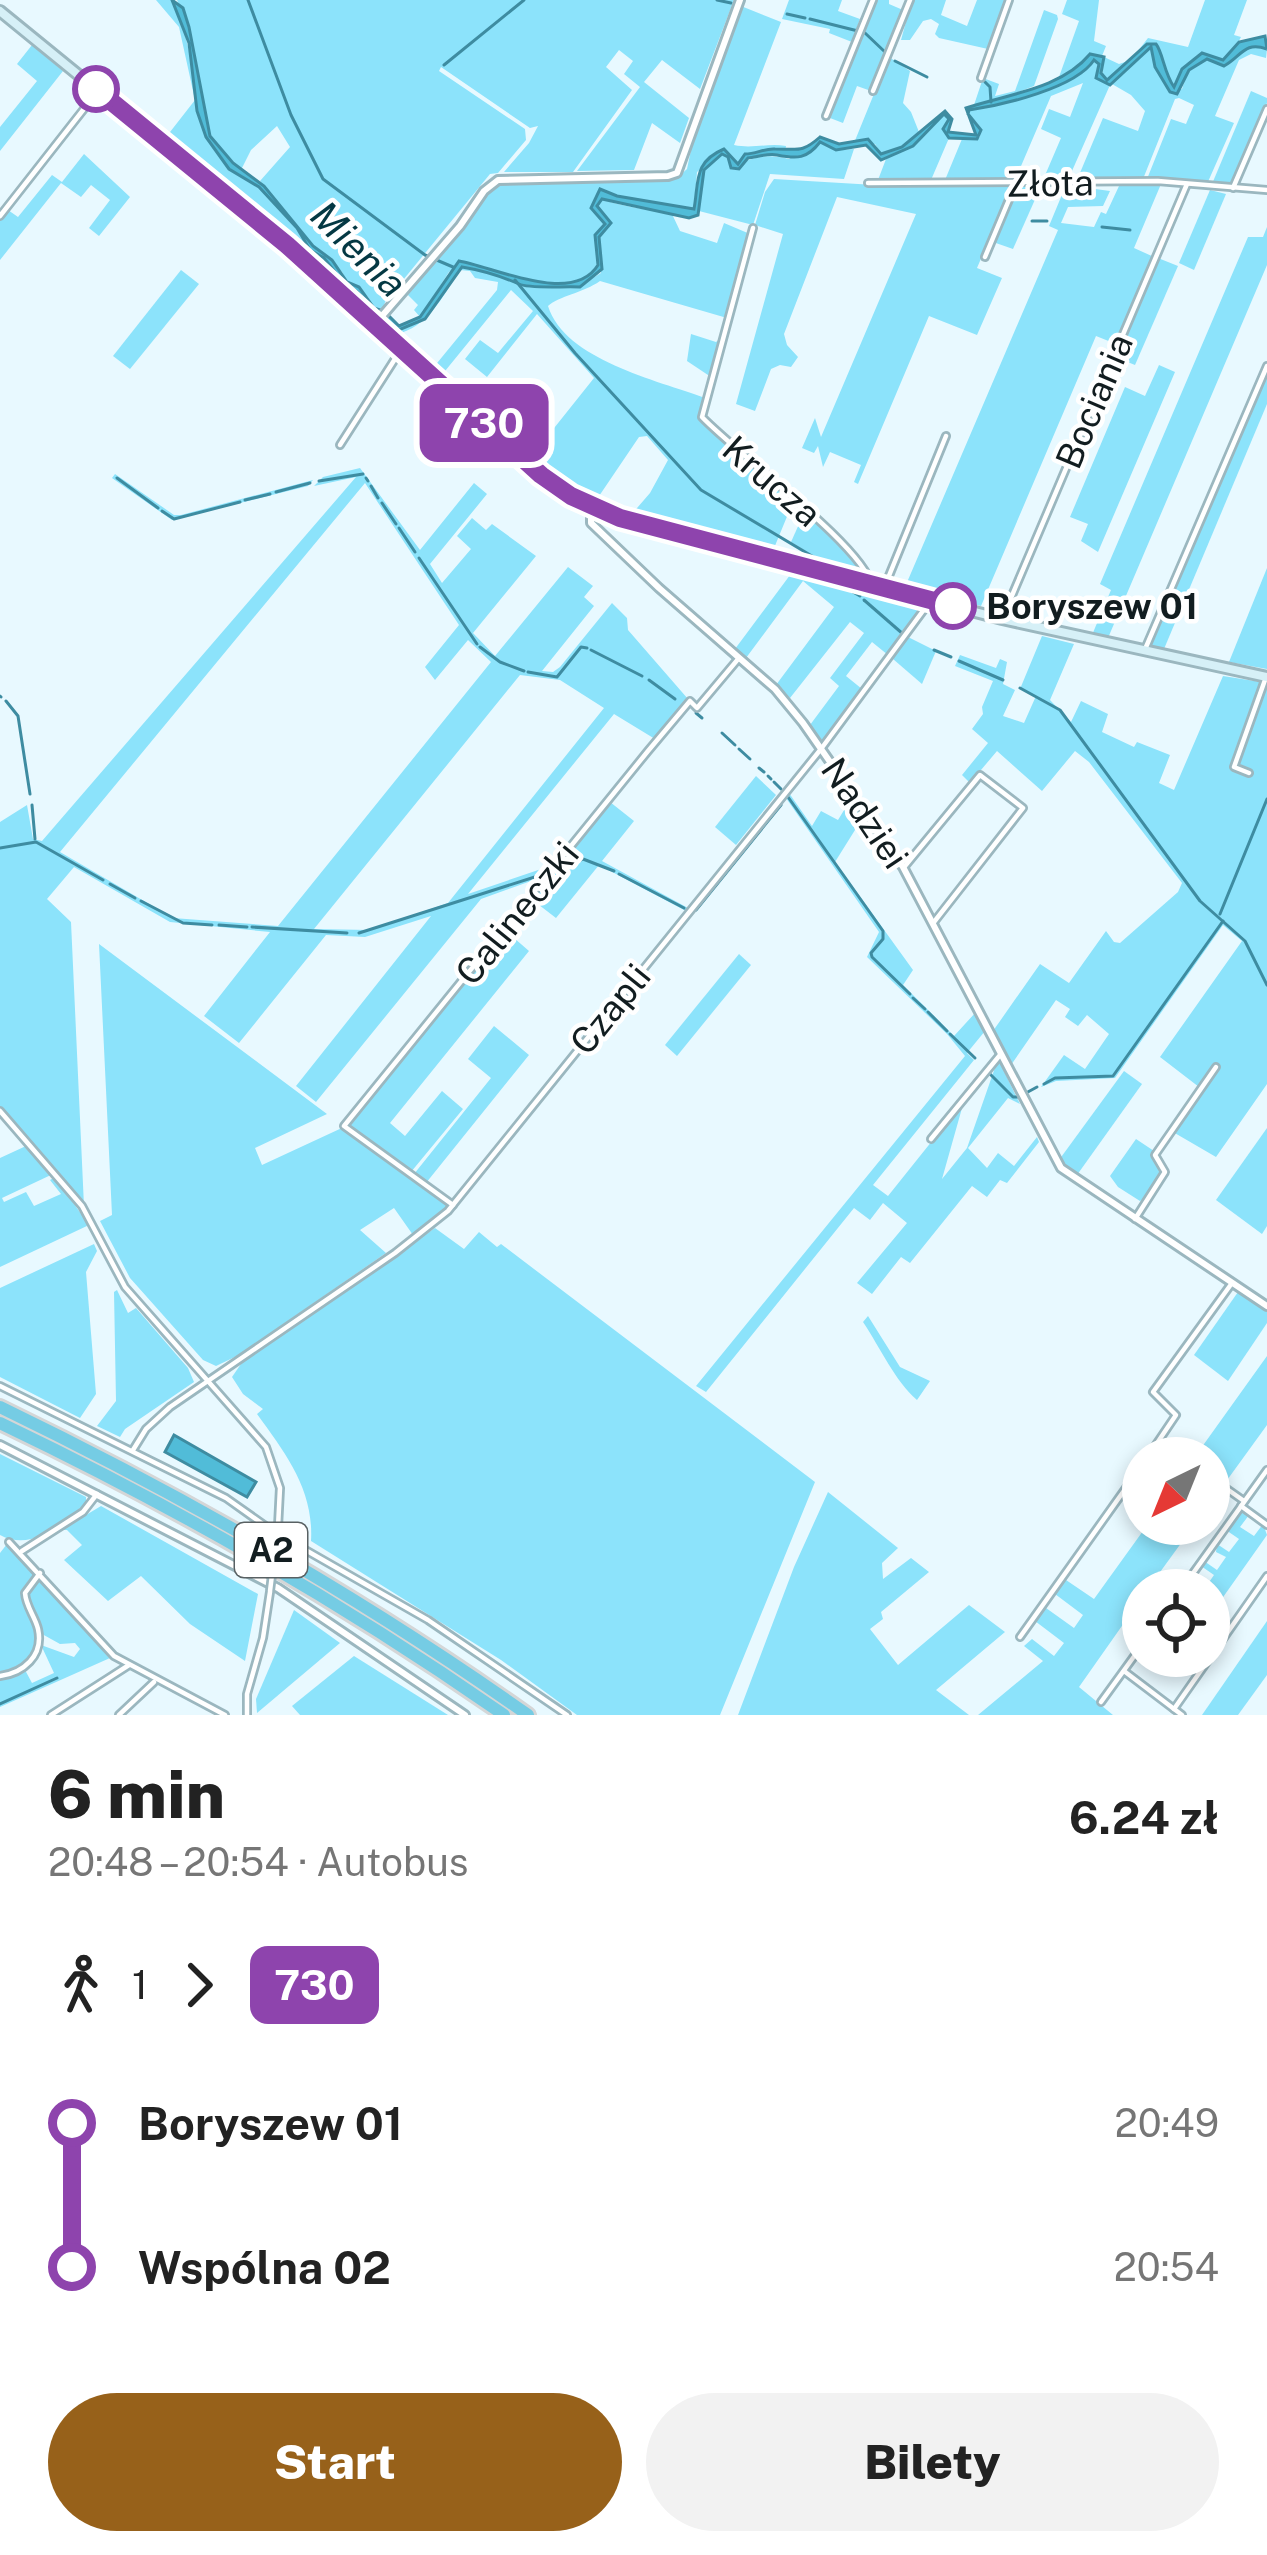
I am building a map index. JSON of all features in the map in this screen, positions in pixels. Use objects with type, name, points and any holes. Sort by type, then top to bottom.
[{"type":"highway","name":"A2","points":[[0,1407],[251,1538],[371,1610],[529,1715]]},
{"type":"highway","name":"A2","points":[[0,1423],[244,1550],[504,1715]]},
{"type":"main road","points":[[0,11],[380,318],[402,348],[541,475],[591,507],[929,602],[1267,677]]},
{"type":"street","points":[[380,318],[498,180],[677,173],[740,0]]},
{"type":"street","points":[[826,116],[873,0]]},
{"type":"street","points":[[873,91],[910,0]]},
{"type":"street","points":[[982,78],[1009,0]]},
{"type":"street","points":[[0,216],[98,91]]},
{"type":"street","points":[[1233,188],[1267,110]]},
{"type":"street","name":"Złota","points":[[868,183],[1186,184],[1267,190]]},
{"type":"street","points":[[985,256],[1016,183]]},
{"type":"street","name":"Bociania","points":[[1002,619],[1186,184]]},
{"type":"street","name":"Krucza","points":[[753,228],[702,417],[848,547],[871,577],[871,585]]},
{"type":"street","points":[[340,446],[402,348]]},
{"type":"street","points":[[1144,652],[1267,366]]},
{"type":"street","points":[[884,588],[946,436]]},
{"type":"street","name":"Nadziei","points":[[591,507],[592,524],[782,696],[903,867],[1056,1163],[1135,1219]]},
{"type":"street","name":"Czapli","points":[[133,1450],[155,1420],[411,1242],[453,1205],[821,749],[929,602]]},
{"type":"street","name":"Calineczki","points":[[453,1205],[344,1126],[690,701],[697,708],[739,658]]},
{"type":"street","points":[[1249,773],[1234,767],[1267,677]]},
{"type":"street","points":[[903,867],[982,774],[1023,808],[934,922]]},
{"type":"street","points":[[931,1139],[1000,1055]]},
{"type":"street","points":[[1216,1067],[1155,1154],[1165,1172],[1135,1219],[1267,1306]]},
{"type":"street","points":[[0,1111],[74,1195],[125,1287],[258,1436],[272,1461],[280,1488],[278,1527],[247,1715]]},
{"type":"street","points":[[1161,1437],[1176,1415],[1153,1392],[1232,1283]]},
{"type":"street","points":[[0,1385],[226,1498],[274,1532],[405,1605],[567,1715]]},
{"type":"street","points":[[0,1445],[278,1588],[466,1715]]},
{"type":"street","points":[[1196,1569],[1267,1470]]},
{"type":"street","points":[[22,1551],[83,1512],[98,1493]]},
{"type":"street","points":[[1020,1637],[1122,1493]]},
{"type":"street","points":[[1230,1493],[1267,1525]]},
{"type":"street","points":[[10,1542],[106,1649],[225,1715]]},
{"type":"street","points":[[0,1676],[24,1669],[36,1652],[39,1632],[25,1593],[40,1573]]},
{"type":"street","points":[[1174,1709],[1267,1576]]},
{"type":"street","points":[[51,1715],[129,1665]]},
{"type":"street","points":[[1101,1702],[1122,1674]]},
{"type":"street","points":[[1132,1677],[1183,1715]]},
{"type":"street","points":[[119,1715],[156,1680]]},
{"type":"shaded area","points":[[156,0],[172,0],[179,10],[213,149],[229,169],[259,187],[297,228],[310,250],[324,258],[379,314],[376,318],[288,238],[163,141],[195,100],[179,27]]},
{"type":"shaded area","points":[[172,0],[183,8],[189,27],[210,136],[233,163],[264,186],[347,282],[359,287],[374,308],[383,311],[379,314],[342,281],[324,258],[310,250],[297,228],[259,187],[229,169],[206,137],[197,111],[189,43]]},
{"type":"shaded area","points":[[177,0],[734,0],[700,89],[662,60],[644,82],[689,118],[680,143],[652,123],[634,170],[577,171],[640,87],[624,74],[633,61],[619,50],[606,67],[632,90],[573,172],[504,172],[538,126],[530,128],[441,67],[439,71],[525,129],[526,140],[498,173],[490,174],[385,302],[383,311],[347,282],[260,181],[290,147],[277,126],[251,150],[241,170],[210,136],[189,27]]},
{"type":"shaded area","points":[[789,0],[842,0],[838,11],[860,19],[852,42],[829,33],[830,29],[782,19]]},
{"type":"shaded area","points":[[875,0],[889,0],[903,10],[871,91],[857,86],[843,123],[830,118]]},
{"type":"shaded area","points":[[912,0],[946,0],[941,15],[967,26],[977,0],[1007,0],[988,49],[939,38],[935,34],[939,24],[931,19],[923,21],[910,40],[901,40]]},
{"type":"shaded area","points":[[1067,0],[1099,0],[1094,41],[1106,46],[1102,56],[1091,54],[1075,72],[1059,77],[1079,21],[1062,14]]},
{"type":"shaded area","points":[[1205,0],[1247,0],[1234,35],[1241,37],[1233,52],[1223,60],[1202,53],[1178,76],[1174,87],[1161,64],[1161,51],[1147,44],[1132,58],[1148,38],[1188,47]]},
{"type":"shaded area","points":[[741,6],[781,22],[734,145],[786,146],[785,152],[758,152],[737,164],[724,149],[697,172],[694,208],[600,190],[591,208],[605,224],[595,235],[598,265],[588,276],[555,283],[536,281],[466,262],[449,272],[420,317],[414,310],[418,305],[407,294],[492,189],[510,181],[677,178],[687,169],[697,121]]},
{"type":"shaded area","points":[[1044,10],[1058,19],[1034,86],[974,105],[983,78],[999,84],[995,96],[1015,91]]},
{"type":"shaded area","points":[[1265,36],[1267,49],[1248,48],[1224,66],[1207,59],[1189,70],[1177,94],[1170,92],[1155,67],[1151,47],[1110,85],[1096,78],[1099,64],[1094,60],[1056,87],[968,114],[966,108],[1049,83],[1090,54],[1104,57],[1101,73],[1107,80],[1147,44],[1156,44],[1174,87],[1182,69],[1202,53],[1223,60],[1239,42]]},
{"type":"shaded area","points":[[1254,44],[1267,49],[1266,58],[1251,54],[1239,60],[1215,116],[1234,123],[1207,184],[1147,179],[1171,119],[1186,124],[1194,105],[1179,98],[1143,179],[1077,180],[1103,118],[1138,131],[1145,111],[1112,84],[1148,48],[1155,51],[1155,67],[1170,92],[1182,89],[1190,70],[1202,61],[1224,66]]},
{"type":"shaded area","points":[[32,45],[63,71],[0,151],[0,127],[37,81],[17,64]]},
{"type":"shaded area","points":[[889,57],[910,71],[903,103],[919,132],[902,147],[881,154],[875,144],[854,143]]},
{"type":"shaded area","points":[[1104,57],[1119,64],[1129,61],[1109,80],[1102,77]]},
{"type":"shaded area","points":[[1094,60],[1099,64],[1096,74],[1110,85],[1068,180],[1043,180],[1061,138],[1041,129],[1049,109],[1070,117],[1083,83],[1051,96],[1015,180],[945,180],[962,139],[980,137],[969,110],[1056,87]]},
{"type":"shaded area","points":[[1251,91],[1267,98],[1267,103],[1232,185],[1212,184]]},
{"type":"shaded area","points":[[945,111],[952,119],[948,132],[976,135],[968,115],[981,130],[977,139],[949,138],[943,129],[949,119],[944,114],[913,146],[881,160],[866,145],[836,150],[820,142],[801,156],[748,158],[739,169],[731,168],[722,154],[704,170],[698,215],[689,218],[602,199],[597,206],[611,223],[599,237],[602,269],[580,287],[524,286],[462,267],[425,319],[394,332],[384,318],[387,314],[399,326],[420,317],[459,261],[532,281],[571,283],[586,277],[598,265],[595,235],[605,224],[591,208],[600,189],[694,209],[702,167],[724,149],[738,164],[745,154],[799,149],[820,137],[839,144],[868,139],[881,154],[902,147]]},
{"type":"shaded area","points":[[947,114],[943,129],[949,138],[931,180],[878,180],[886,159],[917,141]]},
{"type":"shaded area","points":[[820,142],[836,150],[854,149],[844,179],[770,174],[753,225],[699,211],[704,170],[722,154],[731,168],[759,157],[789,159]]},
{"type":"shaded area","points":[[84,154],[130,197],[99,236],[89,228],[110,200],[91,185],[81,197],[61,183],[0,260],[0,220],[8,210],[18,217],[52,175],[62,182]]},
{"type":"shaded area","points":[[774,179],[1012,186],[977,268],[1002,278],[977,335],[929,316],[858,484],[854,482],[861,465],[830,452],[823,467],[818,446],[814,453],[802,448],[815,418],[821,437],[916,214],[837,197],[784,334],[798,357],[791,367],[771,369],[755,411],[736,404],[783,234],[755,225]]},
{"type":"shaded area","points":[[1161,184],[1134,248],[1154,257],[1116,344],[1096,336],[981,606],[905,587],[1058,230],[1049,226],[1066,185],[1110,191],[1103,206],[1068,207],[1061,223],[1094,227],[1119,186]]},
{"type":"shaded area","points":[[1020,186],[1041,186],[1013,249],[993,242]]},
{"type":"shaded area","points":[[1210,190],[1226,194],[1194,270],[1179,263]]},
{"type":"shaded area","points":[[602,199],[672,214],[680,231],[717,243],[724,223],[750,234],[727,318],[600,281],[548,306],[558,325],[592,354],[705,398],[700,418],[793,502],[772,553],[631,515],[668,460],[647,436],[639,437],[595,502],[565,486],[531,457],[594,378],[537,314],[487,377],[465,359],[480,340],[498,353],[533,311],[511,290],[441,376],[433,368],[497,290],[498,282],[460,270],[417,325],[395,335],[381,320],[390,328],[414,325],[462,267],[549,287],[584,282],[601,273],[599,237],[610,223],[597,206]]},
{"type":"shaded area","points":[[1267,227],[1267,265],[1108,638],[1092,635],[1111,590],[1100,584],[1248,237],[1263,237]]},
{"type":"shaded area","points":[[1158,258],[1178,266],[1135,365],[1115,357]]},
{"type":"shaded area","points":[[181,270],[199,284],[130,369],[113,356]]},
{"type":"shaded area","points":[[691,334],[716,342],[721,338],[711,377],[687,361]]},
{"type":"shaded area","points":[[1159,365],[1175,372],[1098,552],[1081,541],[1088,524],[1070,517],[1125,387],[1145,396]]},
{"type":"shaded area","points":[[1267,370],[1267,404],[1164,649],[1149,646]]},
{"type":"shaded area","points":[[360,468],[420,550],[474,483],[487,494],[430,564],[442,583],[471,549],[457,536],[472,518],[486,530],[492,524],[536,556],[473,633],[495,656],[568,567],[593,586],[584,597],[594,606],[542,671],[560,667],[612,603],[627,618],[628,630],[688,699],[655,739],[614,714],[468,894],[553,865],[545,876],[481,899],[316,1102],[296,1086],[431,916],[365,937],[326,935],[239,1043],[204,1016],[270,932],[170,922],[74,867],[47,899],[71,922],[84,1206],[0,1107],[0,822],[27,805],[33,839],[42,841],[356,477],[314,486],[323,477]],"holes":[[[365,483],[459,625],[425,667],[435,680],[468,640],[491,662],[278,926],[173,918],[60,852]],[[520,675],[560,680],[604,708],[448,903],[370,930],[314,929]]]},
{"type":"shaded area","points":[[115,474],[174,515],[313,480],[308,486],[172,520],[112,478]]},
{"type":"shaded area","points":[[804,513],[846,547],[867,576],[821,561],[791,542]]},
{"type":"shaded area","points":[[1267,568],[1267,669],[1229,662]]},
{"type":"shaded area","points":[[793,571],[924,605],[888,655],[872,642],[846,676],[862,689],[822,743],[810,725],[839,686],[830,678],[864,633],[850,622],[790,698],[776,685],[834,607],[803,581],[746,658],[735,649]]},
{"type":"shaded area","points":[[1042,636],[1074,644],[1050,700],[1071,722],[1081,701],[1108,714],[1102,732],[1134,747],[1137,742],[1170,755],[1159,783],[1174,790],[1223,676],[1267,683],[1267,1084],[1216,1157],[1173,1132],[1218,1066],[1214,1065],[1199,1087],[1160,1057],[1242,941],[1223,925],[1115,1078],[1056,1081],[1041,1087],[1064,1055],[1085,1069],[1109,1034],[1087,1015],[1078,1026],[1065,1017],[1070,1009],[1056,1000],[1011,1065],[993,1031],[1040,964],[1069,983],[1106,931],[1120,943],[1178,892],[1182,883],[1089,762],[1075,751],[1042,791],[997,751],[970,783],[962,775],[988,743],[972,729],[983,714],[993,681],[955,666],[960,655],[996,668],[1000,659],[1007,662],[1003,684],[1015,690],[1003,716],[1024,723],[1036,696],[1020,689]]},
{"type":"shaded area","points":[[908,637],[936,651],[922,684],[893,659]]},
{"type":"shaded area","points":[[756,776],[776,795],[736,845],[715,827]]},
{"type":"shaded area","points":[[789,793],[812,826],[821,811],[838,820],[852,797],[865,814],[835,862],[913,970],[903,985],[954,1036],[976,1012],[985,1031],[967,1053],[974,1060],[873,1185],[888,1196],[964,1101],[942,1179],[967,1148],[998,1059],[1020,1104],[1008,1098],[968,1148],[987,1168],[998,1153],[1014,1166],[1037,1137],[1039,1142],[1007,1183],[1000,1180],[987,1197],[972,1186],[910,1263],[901,1257],[872,1294],[857,1283],[907,1223],[883,1203],[870,1220],[854,1208],[706,1392],[696,1386],[965,1056],[867,957],[879,932],[786,798]]},
{"type":"shaded area","points":[[610,802],[634,821],[602,861],[688,908],[686,911],[599,865],[556,918],[530,898]]},
{"type":"shaded area","points":[[506,931],[529,951],[390,1123],[405,1136],[442,1091],[463,1109],[411,1172],[350,1127],[350,1120]]},
{"type":"shaded area","points":[[99,944],[327,1114],[255,1148],[262,1165],[344,1127],[449,1204],[413,1235],[394,1208],[360,1230],[386,1253],[216,1366],[203,1360],[130,1278],[100,1221],[112,1215]]},
{"type":"shaded area","points":[[739,954],[751,965],[677,1056],[665,1045]]},
{"type":"shaded area","points":[[494,1026],[529,1055],[426,1183],[414,1174],[491,1078],[468,1059]]},
{"type":"shaded area","points":[[1124,1071],[1142,1084],[1077,1175],[1059,1160]]},
{"type":"shaded area","points":[[1267,1128],[1267,1226],[1262,1234],[1216,1200]]},
{"type":"shaded area","points":[[1136,1139],[1154,1151],[1163,1170],[1140,1201],[1110,1176]]},
{"type":"shaded area","points":[[26,1146],[53,1174],[2,1198],[4,1202],[26,1192],[34,1206],[61,1194],[50,1180],[55,1177],[89,1225],[0,1267],[0,1158]]},
{"type":"shaded area","points":[[435,1228],[464,1249],[479,1232],[497,1247],[501,1244],[815,1482],[720,1715],[577,1715],[501,1660],[311,1541],[308,1505],[296,1473],[257,1414],[263,1409],[243,1394],[232,1377],[243,1361]]},
{"type":"shaded area","points":[[94,1244],[97,1251],[86,1272],[96,1394],[80,1418],[0,1377],[0,1288]]},
{"type":"shaded area","points":[[117,1290],[128,1313],[136,1308],[188,1368],[194,1382],[120,1437],[97,1426],[116,1401]]},
{"type":"shaded area","points":[[1238,1292],[1267,1312],[1267,1323],[1228,1381],[1194,1355]]},
{"type":"shaded area","points":[[868,1316],[900,1367],[930,1381],[917,1400],[863,1322]]},
{"type":"shaded area","points":[[1267,1356],[1267,1425],[1230,1476],[1230,1437],[1209,1437]]},
{"type":"shaded area","points":[[174,1435],[256,1482],[247,1497],[165,1452]]},
{"type":"shaded area","points":[[0,1454],[86,1497],[86,1505],[35,1538],[0,1535]]},
{"type":"shaded area","points":[[828,1492],[898,1548],[882,1563],[883,1579],[911,1558],[929,1572],[881,1612],[883,1619],[870,1629],[898,1665],[969,1605],[1005,1632],[936,1690],[969,1715],[738,1715]]},
{"type":"shaded area","points":[[101,1506],[258,1594],[245,1661],[190,1624],[141,1576],[108,1601],[64,1560],[82,1545],[61,1530]]},
{"type":"shaded area","points":[[1239,1512],[1249,1515],[1240,1527],[1254,1536],[1263,1524],[1267,1535],[1230,1587],[1230,1569],[1218,1569],[1226,1557],[1216,1552],[1218,1545],[1229,1552],[1239,1539],[1230,1533]]},
{"type":"shaded area","points":[[7,1544],[36,1572],[22,1597],[36,1635],[26,1661],[0,1673],[0,1553]]},
{"type":"shaded area","points":[[1133,1545],[1180,1545],[1162,1569],[1122,1569],[1122,1626],[1079,1687],[1113,1715],[978,1715],[1043,1661],[1024,1646],[1032,1639],[1054,1656],[1064,1643],[1035,1621],[1046,1608],[1074,1628],[1083,1615],[1055,1594],[1066,1580],[1094,1599]]},
{"type":"shaded area","points":[[41,1578],[110,1658],[0,1707],[0,1678],[25,1670],[32,1683],[54,1673],[41,1645],[74,1657],[80,1649],[75,1643],[60,1644],[42,1634],[29,1597]]},
{"type":"shaded area","points":[[294,1610],[340,1643],[257,1713],[256,1699]]},
{"type":"shaded area","points":[[1267,1621],[1267,1675],[1238,1715],[1202,1715]]},
{"type":"shaded area","points":[[354,1656],[448,1715],[300,1715],[292,1706]]},
{"type":"waterway","name":"Mienia","points":[[248,0],[291,115],[323,179],[425,255],[453,267]]},
{"type":"waterway","points":[[444,65],[524,0]]},
{"type":"waterway","points":[[717,0],[731,3]]},
{"type":"waterway","points":[[787,14],[805,18]]},
{"type":"waterway","points":[[810,19],[858,31]]},
{"type":"waterway","points":[[865,33],[885,52]]},
{"type":"waterway","points":[[895,61],[927,77]]},
{"type":"waterway","points":[[985,82],[991,102]]},
{"type":"waterway","points":[[1032,221],[1047,221]]},
{"type":"waterway","points":[[1102,227],[1130,230]]},
{"type":"waterway","points":[[515,280],[701,490],[837,571]]},
{"type":"waterway","points":[[319,481],[363,474]]},
{"type":"waterway","points":[[117,478],[158,508]]},
{"type":"waterway","points":[[276,492],[310,483]]},
{"type":"waterway","points":[[371,486],[378,498]]},
{"type":"waterway","points":[[245,500],[270,494]]},
{"type":"waterway","points":[[162,511],[174,519],[240,502]]},
{"type":"waterway","points":[[382,503],[396,524]]},
{"type":"waterway","points":[[399,528],[415,552]]},
{"type":"waterway","points":[[419,558],[477,644]]},
{"type":"waterway","points":[[839,584],[860,596]]},
{"type":"waterway","points":[[864,600],[903,634]]},
{"type":"waterway","points":[[480,647],[524,671]]},
{"type":"waterway","points":[[528,672],[557,677],[581,647],[587,648]]},
{"type":"waterway","points":[[591,650],[642,676]]},
{"type":"waterway","points":[[934,650],[951,657]]},
{"type":"waterway","points":[[959,661],[1003,680]]},
{"type":"waterway","points":[[649,680],[675,699]]},
{"type":"waterway","points":[[1020,688],[1060,710],[1200,901],[1245,941],[1267,985]]},
{"type":"waterway","points":[[6,701],[18,716],[30,794]]},
{"type":"waterway","points":[[696,713],[702,718]]},
{"type":"waterway","points":[[722,733],[735,745]]},
{"type":"waterway","points":[[739,749],[750,759]]},
{"type":"waterway","points":[[759,768],[764,772]]},
{"type":"waterway","points":[[768,776],[771,779]]},
{"type":"waterway","points":[[774,782],[781,789]]},
{"type":"waterway","points":[[788,797],[883,931],[872,957],[910,994]]},
{"type":"waterway","points":[[1220,914],[1267,799]]},
{"type":"waterway","points":[[32,805],[35,839]]},
{"type":"waterway","points":[[696,910],[781,805]]},
{"type":"waterway","points":[[0,848],[36,842],[103,880]]},
{"type":"waterway","points":[[555,870],[583,859],[614,871]]},
{"type":"waterway","points":[[619,874],[684,908]]},
{"type":"waterway","points":[[359,933],[541,875]]},
{"type":"waterway","points":[[110,884],[135,898]]},
{"type":"waterway","points":[[141,901],[183,923],[212,925]]},
{"type":"waterway","points":[[1044,1084],[1055,1078],[1113,1076],[1223,921]]},
{"type":"waterway","points":[[219,925],[247,927]]},
{"type":"waterway","points":[[252,927],[347,933]]},
{"type":"waterway","points":[[913,998],[925,1009]]},
{"type":"waterway","points":[[928,1012],[947,1031]]},
{"type":"waterway","points":[[950,1034],[975,1058]]},
{"type":"waterway","points":[[989,1073],[1018,1097]]},
{"type":"waterway","points":[[1026,1093],[1037,1087]]},
{"type":"waterway","points":[[0,1704],[57,1678]]},
{"type":"bus line","name":"730","points":[[96,89],[287,245],[541,475],[571,496],[620,518],[953,606]]},
{"type":"place","name":"Boryszew 01","points":[[953,606]]}]
